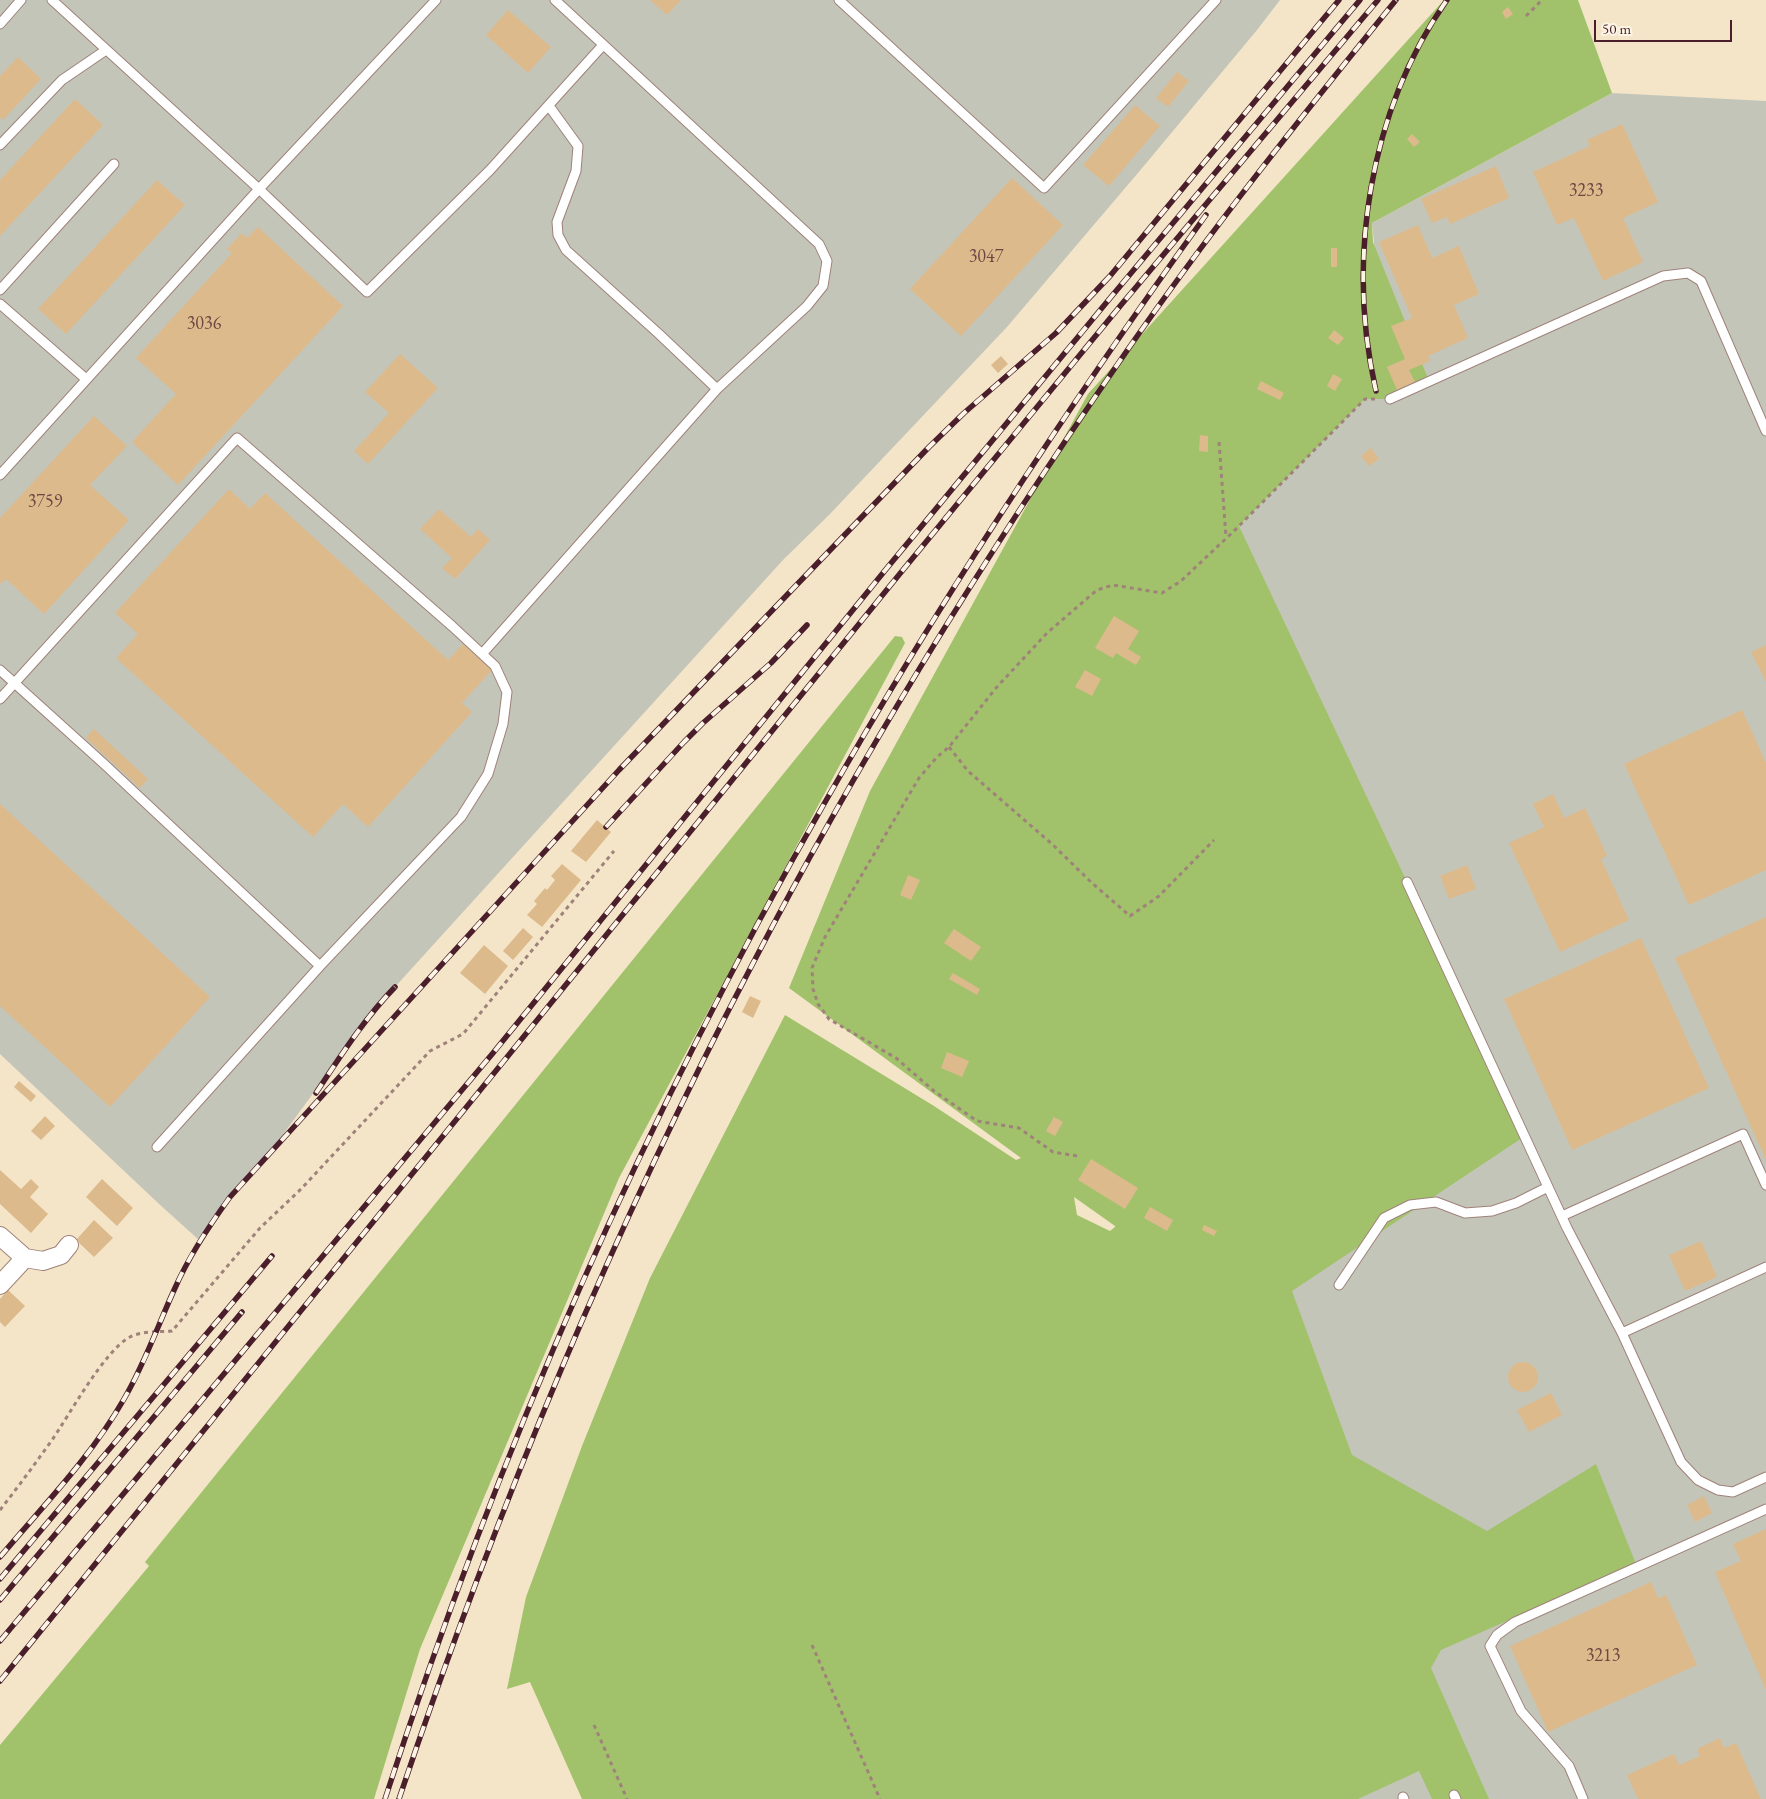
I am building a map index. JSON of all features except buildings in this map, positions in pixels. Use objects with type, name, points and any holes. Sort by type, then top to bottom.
[{"type":"street","points":[[0,1236],[25,1258],[43,1261],[61,1255],[69,1246]]},
{"type":"street","points":[[0,1285],[25,1258]]},
{"type":"lane","points":[[0,24],[21,0]]},
{"type":"lane","points":[[52,0],[259,189],[367,292],[484,177],[604,45]]},
{"type":"lane","points":[[0,475],[259,189],[436,0]]},
{"type":"lane","points":[[482,654],[717,388],[807,306],[822,286],[827,261],[819,244],[555,0]]},
{"type":"lane","points":[[839,0],[1044,188],[1216,0]]},
{"type":"lane","points":[[0,145],[62,80],[106,50]]},
{"type":"lane","points":[[549,106],[578,146],[576,171],[557,222],[558,235],[566,250],[717,388]]},
{"type":"lane","points":[[0,290],[114,164]]},
{"type":"lane","points":[[1390,399],[1663,276],[1688,273],[1700,281],[1766,431]]},
{"type":"lane","points":[[0,304],[86,379]]},
{"type":"lane","points":[[0,699],[237,438],[495,666],[507,692],[503,724],[488,774],[461,817],[320,966],[157,1147]]},
{"type":"lane","points":[[0,670],[320,966]]},
{"type":"lane","points":[[1408,882],[1548,1187],[1622,1333],[1681,1462],[1698,1480],[1718,1490],[1733,1492],[1766,1477]]},
{"type":"lane","points":[[1562,1216],[1743,1134],[1766,1185]]},
{"type":"lane","points":[[1339,1285],[1384,1218],[1410,1205],[1436,1202],[1465,1214],[1492,1211],[1548,1187]]},
{"type":"lane","points":[[1622,1333],[1766,1267]]},
{"type":"lane","points":[[1583,1799],[1568,1766],[1521,1711],[1490,1646],[1497,1635],[1515,1622],[1766,1509]]},
{"type":"path","points":[[1526,16],[1542,0]]},
{"type":"path","points":[[1077,1156],[1052,1152],[1019,1128],[977,1121],[934,1091],[896,1058],[829,1019],[818,1004],[812,989],[812,968],[824,937],[919,778],[937,757],[949,748],[996,688],[1047,633],[1097,590],[1114,585],[1162,593],[1181,581],[1365,399],[1390,399]]},
{"type":"path","points":[[1219,442],[1226,538]]},
{"type":"path","points":[[949,748],[968,771],[1052,844],[1092,883],[1130,916],[1159,896],[1214,840]]},
{"type":"path","points":[[0,1510],[40,1457],[100,1368],[117,1347],[131,1336],[172,1331],[260,1228],[301,1189],[430,1051],[463,1034],[614,851]]},
{"type":"path","points":[[812,1645],[880,1799]]},
{"type":"path","points":[[594,1725],[627,1799]]},
{"type":"shaded area","points":[[0,0],[1280,0],[1143,167],[1007,327],[829,515],[783,560],[374,1010],[271,1151],[230,1197],[200,1241],[0,1054]]},
{"type":"shaded area","points":[[1612,93],[1766,101],[1766,1799],[1282,1799],[1245,1322],[1239,526],[1365,399],[1390,399],[1372,223]]},
{"type":"green space","points":[[1444,0],[1578,0],[1612,93],[1372,223],[1373,242],[1429,381],[1390,399],[1365,399],[1239,526],[1525,1136],[1292,1291],[1352,1455],[1487,1531],[1596,1464],[1636,1564],[1441,1650],[1431,1668],[1489,1799],[1432,1799],[1419,1771],[1358,1799],[582,1799],[530,1682],[507,1689],[526,1597],[582,1446],[650,1278],[785,1015],[934,1106],[1016,1160],[1021,1158],[789,988],[870,791],[1088,394]],"holes":[[[1074,1197],[1115,1226],[1110,1231],[1077,1215]]]},
{"type":"green space","points":[[895,636],[902,637],[905,643],[619,1178],[420,1649],[374,1799],[0,1799],[0,1745],[149,1566],[145,1562]]},
{"type":"railway","points":[[0,1557],[66,1481],[111,1420],[138,1372],[187,1264],[207,1230],[230,1197],[619,770],[929,447],[964,413],[1056,333],[1110,276],[1339,0]]},
{"type":"railway","points":[[0,1641],[493,1053],[887,568],[1360,0]]},
{"type":"railway","points":[[0,1681],[898,576],[1121,305],[1378,0]]},
{"type":"railway","points":[[399,1799],[436,1692],[516,1480],[603,1272],[650,1169],[751,967],[793,888],[837,809],[928,655],[1073,429],[1189,264],[1291,131],[1396,0]]},
{"type":"railway","points":[[1376,391],[1367,341],[1363,290],[1365,239],[1371,188],[1382,138],[1399,90],[1420,43],[1447,0]]},
{"type":"railway","points":[[385,1799],[429,1670],[476,1542],[526,1416],[579,1290],[695,1044],[758,923],[824,804],[913,653],[1007,504],[1105,358],[1206,215]]},
{"type":"railway","points":[[606,827],[684,742],[771,663],[807,625]]},
{"type":"railway","points":[[316,1093],[363,1025],[395,987]]},
{"type":"railway","points":[[0,1579],[272,1256]]},
{"type":"railway","points":[[0,1600],[242,1312]]}]
